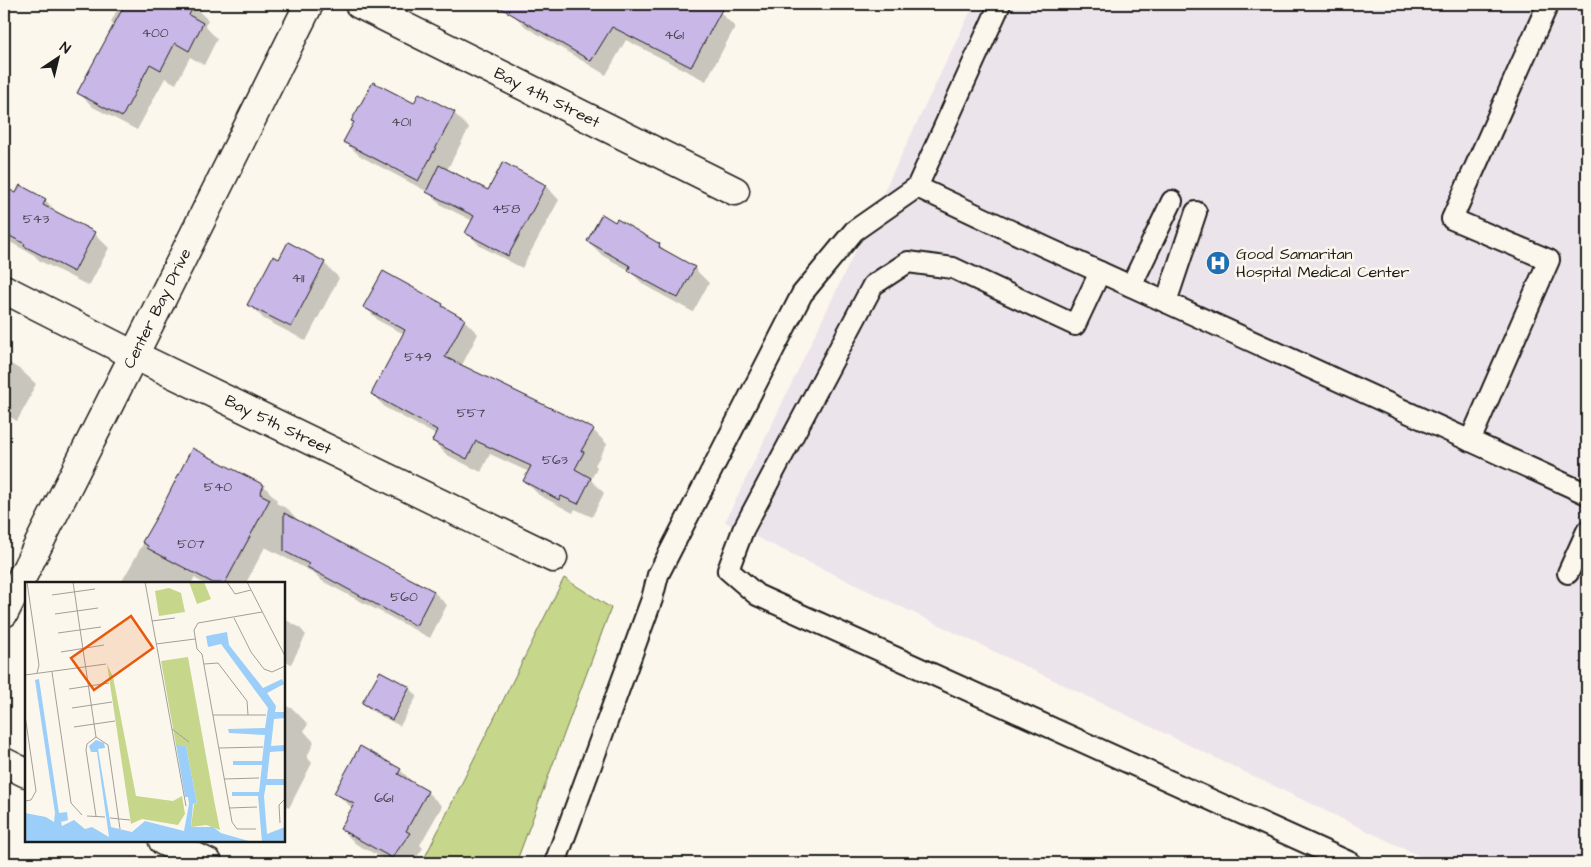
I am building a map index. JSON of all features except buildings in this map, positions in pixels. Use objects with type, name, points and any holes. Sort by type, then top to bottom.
[{"type":"street","name":"Center Bay Drive","points":[[4,613],[309,4]]},
{"type":"street","name":"Bay 4th Street","points":[[359,4],[735,191]]},
{"type":"street","name":"Bay 5th Street","points":[[4,289],[134,355],[553,558]]},
{"type":"street","points":[[4,762],[25,772]]},
{"type":"street","points":[[165,842],[208,863]]},
{"type":"lane","points":[[555,863],[648,608],[658,575],[802,294],[854,231],[916,187],[1000,4]]},
{"type":"lane","points":[[1470,441],[1549,260],[1452,219],[1548,4]]},
{"type":"lane","points":[[916,187],[1587,494]]},
{"type":"lane","points":[[1131,286],[1172,201]]},
{"type":"lane","points":[[1166,302],[1196,212]]},
{"type":"lane","points":[[1100,272],[1074,325],[953,268],[908,262],[873,285],[743,530],[728,570],[757,595],[1351,863]]},
{"type":"lane","points":[[1568,573],[1587,531]]},
{"type":"shaded area","name":"Good Samaritan Hospital Medical Center","points":[[974,4],[1587,4],[1587,863],[1434,863],[725,522]]},
{"type":"green space","points":[[564,578],[611,608],[516,863],[422,863]]},
{"type":"place","name":"Good Samaritan Hospital Medical Center","points":[[1218,263]]}]
